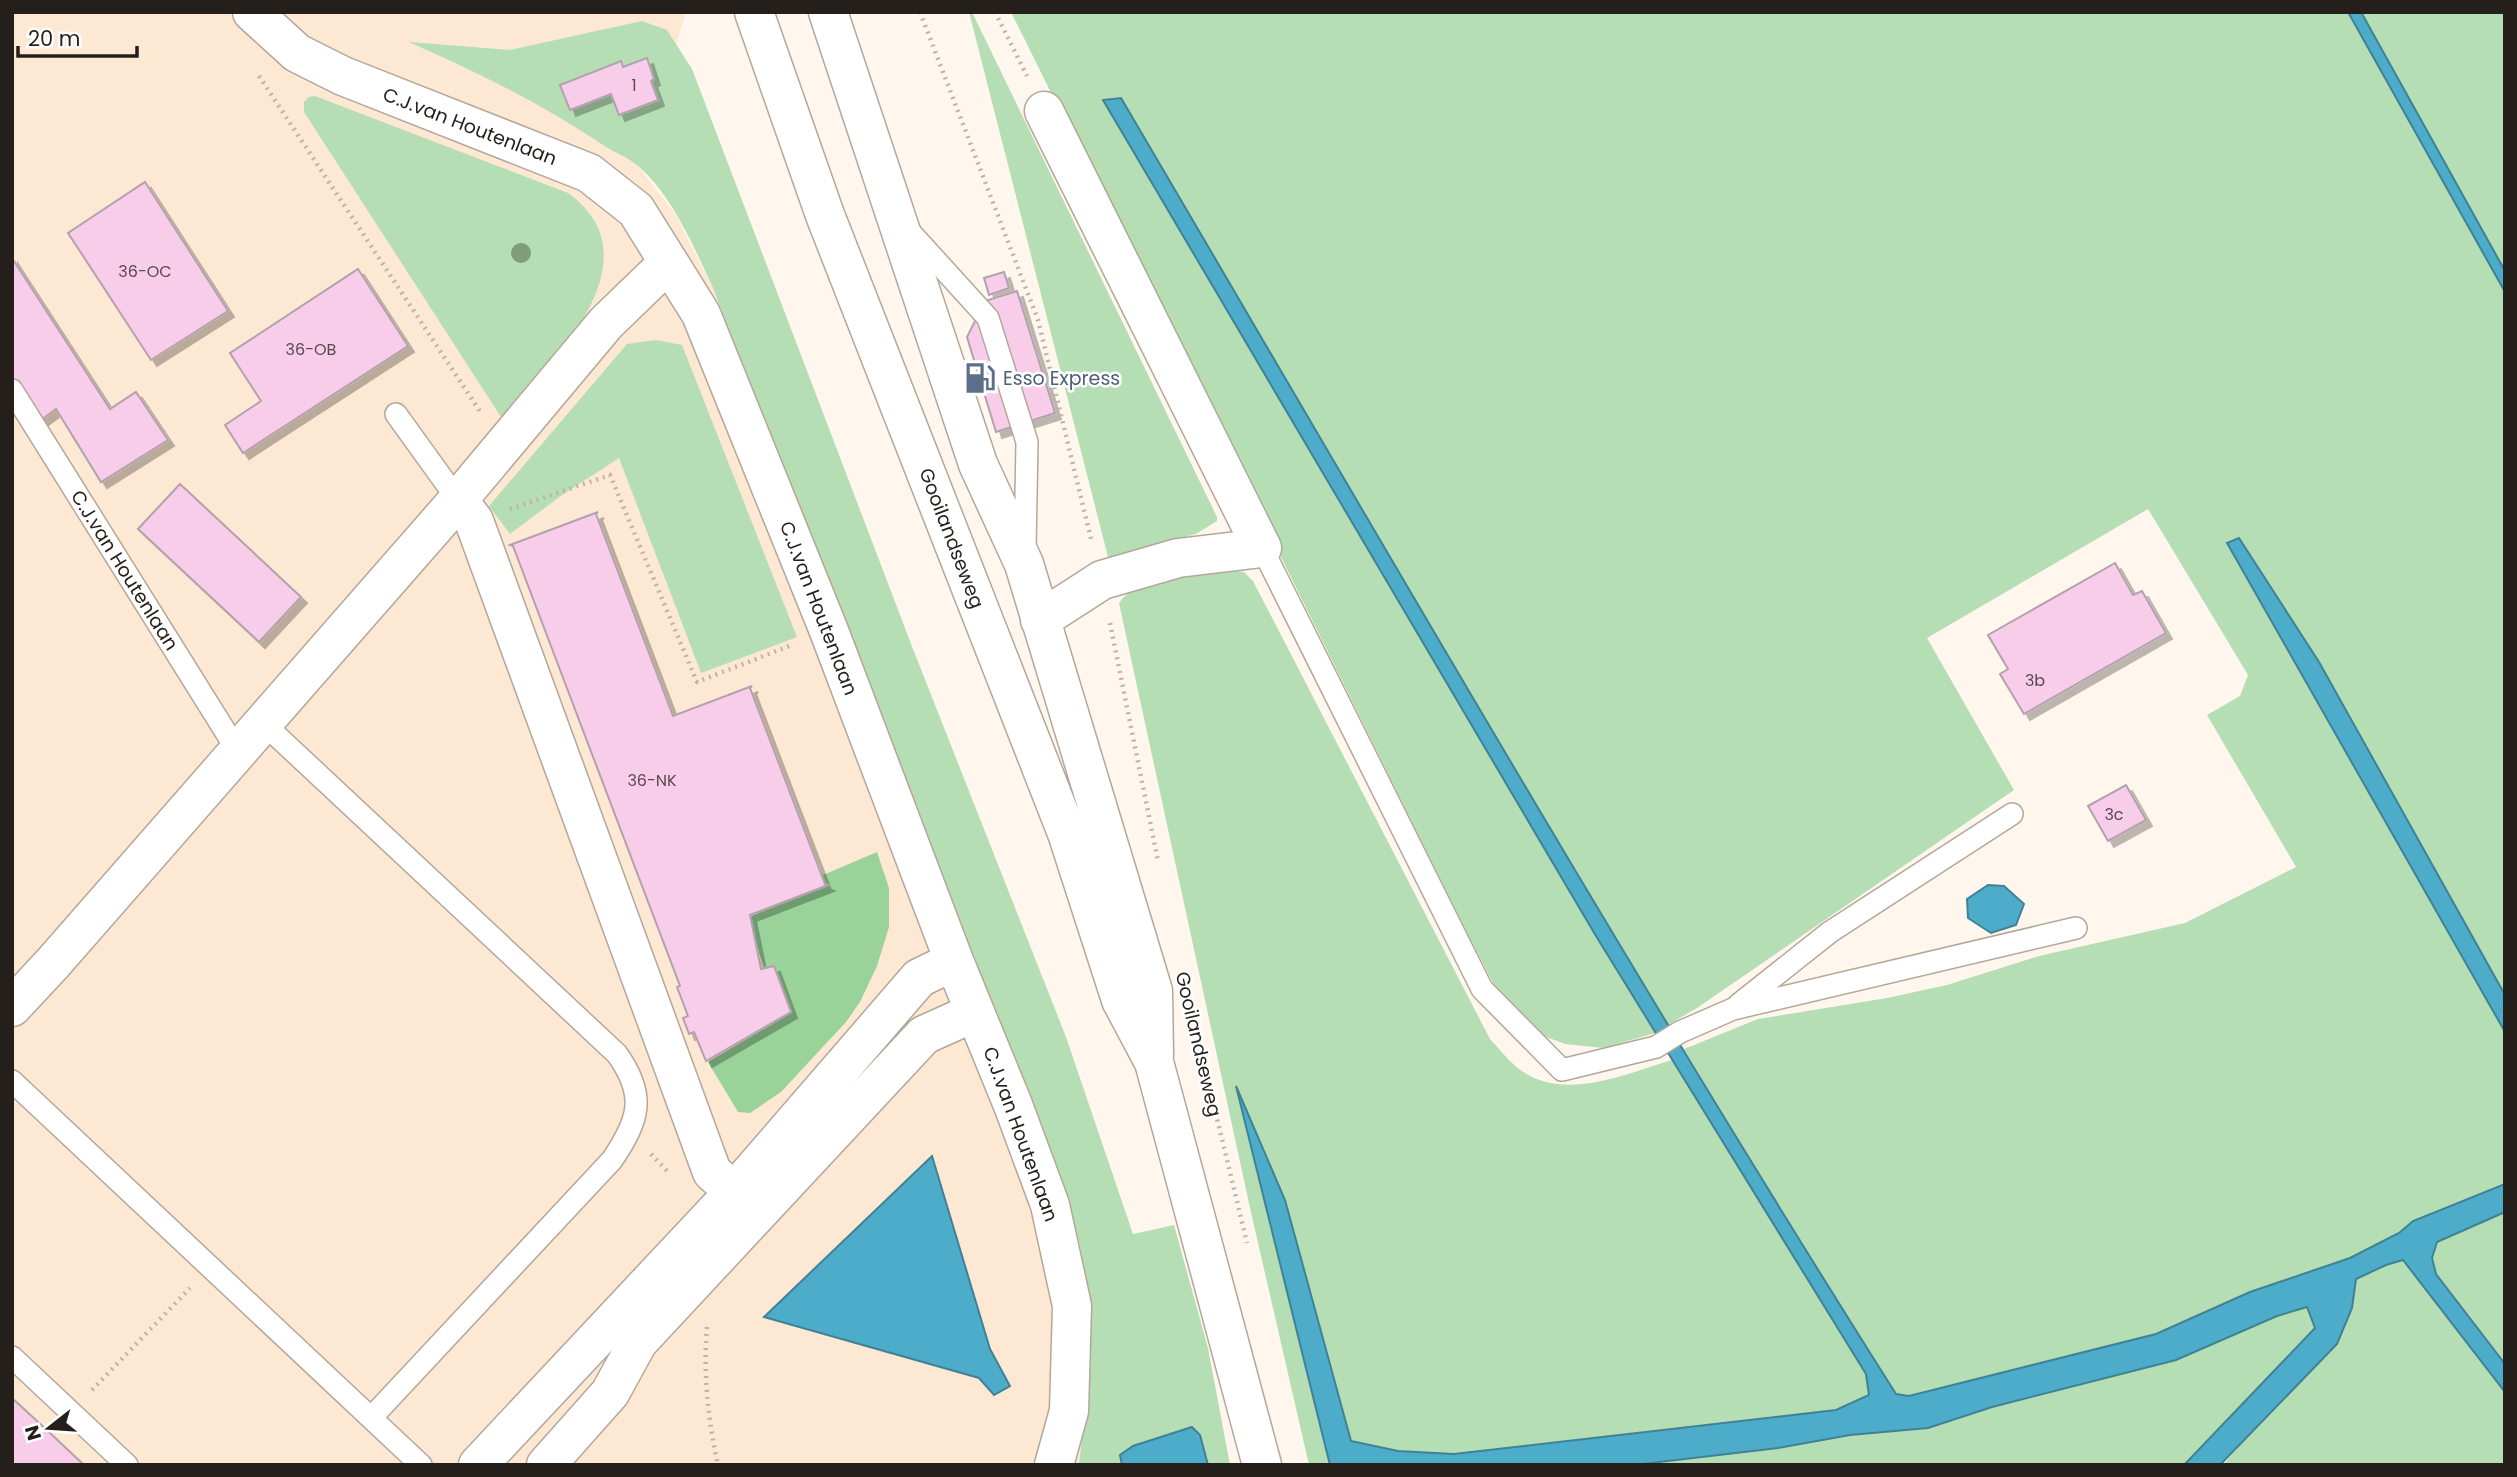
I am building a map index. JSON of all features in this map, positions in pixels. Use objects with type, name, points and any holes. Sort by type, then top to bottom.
[{"type":"street","name":"Gooilandseweg","points":[[754,12],[825,215],[1067,833],[1121,1000],[1154,1062],[1262,1465]]},
{"type":"street","name":"Gooilandseweg","points":[[828,12],[978,464],[1024,564],[1153,991],[1154,1062]]},
{"type":"street","name":"C.J.van Houtenlaan","points":[[254,15],[297,53],[343,76],[589,173],[635,210],[701,314],[829,631],[1050,1205],[1072,1306],[1069,1411],[1054,1465]]},
{"type":"street","points":[[1040,620],[1102,580],[1178,558],[1262,548],[1044,111]]},
{"type":"street","points":[[12,1007],[250,736],[466,510],[503,446],[606,323],[668,262]]},
{"type":"street","points":[[466,510],[712,1172],[746,1203]]},
{"type":"street","points":[[546,1465],[610,1393],[638,1342],[919,978],[954,961]]},
{"type":"street","points":[[478,1465],[746,1203],[924,1035],[975,1012]]},
{"type":"lane","points":[[895,216],[988,318],[1027,442],[1024,564]]},
{"type":"lane","name":"C.J.van Houtenlaan","points":[[12,390],[250,736],[617,1054],[629,1071],[635,1091],[636,1112],[630,1133],[612,1160],[371,1418]]},
{"type":"lane","points":[[396,414],[466,510]]},
{"type":"lane","points":[[1262,548],[1482,989],[1562,1070],[1656,1047],[1680,1032],[1733,1009],[2076,928]]},
{"type":"lane","points":[[1733,1009],[1830,932],[2012,814]]},
{"type":"lane","points":[[12,1081],[421,1465]]},
{"type":"lane","points":[[12,1357],[127,1465]]},
{"type":"path","points":[[920,12],[1038,320],[1102,580],[1160,868]]},
{"type":"path","points":[[995,12],[1044,111]]},
{"type":"path","points":[[254,15],[256,71],[503,446]]},
{"type":"path","points":[[466,510],[610,475],[696,682],[829,631]]},
{"type":"path","name":"Gooilandseweg","points":[[1193,1018],[1248,1248]]},
{"type":"path","points":[[70,1412],[210,1267]]},
{"type":"shaded area","points":[[12,12],[686,12],[638,166],[674,212],[713,288],[1065,1191],[1080,1245],[1089,1309],[1090,1346],[1125,1465],[12,1465]]},
{"type":"green space","points":[[969,12],[972,12],[1217,517],[1217,521],[1196,534],[1108,557]]},
{"type":"green space","points":[[1011,12],[2348,12],[2505,292],[2505,995],[2319,662],[2239,538],[2228,543],[2505,1032],[2505,1184],[2413,1221],[2399,1233],[2350,1258],[2250,1292],[2156,1334],[1909,1397],[1896,1395],[1684,1049],[1758,1019],[1887,998],[1947,985],[2039,956],[2185,923],[2296,867],[2207,715],[2240,696],[2248,675],[2148,509],[1927,638],[2014,790],[1697,1008],[1668,1025],[1121,99],[1103,100],[1655,1033],[1604,1048],[1565,1044],[1533,1032],[1504,1004],[1466,931]]},
{"type":"green space","points":[[2361,12],[2505,12],[2505,271]]},
{"type":"green space","points":[[642,21],[667,30],[692,69],[913,649],[1066,1037],[1133,1234],[1174,1225],[1208,1348],[1230,1465],[1208,1465],[1200,1435],[1192,1427],[1133,1446],[1120,1455],[1122,1465],[1079,1465],[1084,1421],[1089,1309],[1080,1245],[1065,1191],[713,288],[682,223],[662,192],[631,160],[510,90],[409,42],[510,50]]},
{"type":"green space","points":[[315,96],[568,193],[594,219],[603,248],[601,279],[588,310],[569,341],[503,420],[304,112],[304,102]]},
{"type":"green space","points":[[656,340],[682,345],[797,637],[701,673],[619,458],[562,495],[510,534],[489,506],[627,344]]},
{"type":"green space","points":[[1230,570],[1244,572],[1253,581],[1490,1039],[1524,1073],[1547,1082],[1565,1085],[1619,1077],[1672,1060],[1866,1374],[1869,1395],[1836,1410],[1454,1454],[1398,1451],[1351,1441],[1285,1200],[1238,1092],[1330,1465],[1309,1465],[1250,1208],[1119,603],[1128,593],[1155,580]]},
{"type":"green space","points":[[877,852],[889,888],[889,927],[877,966],[860,1002],[846,1022],[781,1092],[750,1113],[738,1112],[708,1062],[782,1018],[747,918],[819,887],[816,878]]},
{"type":"green space","points":[[2505,1212],[2505,1364],[2436,1274],[2432,1258],[2437,1242]]},
{"type":"green space","points":[[2404,1260],[2505,1392],[2505,1465],[2223,1465],[2267,1414],[2337,1344],[2352,1308],[2356,1279]]},
{"type":"green space","points":[[2307,1307],[2315,1328],[2244,1406],[2184,1465],[1639,1465],[1778,1448],[1850,1435],[1928,1428],[1992,1407],[2176,1360],[2277,1316]]},
{"type":"water","points":[[2348,12],[2361,12],[2505,271],[2505,292]]},
{"type":"water","points":[[1121,98],[1600,912],[1896,1394],[1909,1396],[2156,1334],[2250,1292],[2350,1258],[2399,1233],[2413,1221],[2505,1184],[2505,1212],[2437,1242],[2432,1258],[2436,1274],[2505,1364],[2505,1392],[2403,1260],[2356,1279],[2352,1308],[2337,1344],[2220,1465],[2184,1465],[2315,1328],[2307,1307],[2277,1316],[2176,1360],[1992,1407],[1928,1428],[1850,1435],[1778,1448],[1634,1465],[1330,1465],[1236,1086],[1285,1200],[1351,1441],[1398,1451],[1454,1454],[1836,1410],[1869,1395],[1866,1374],[1596,936],[1103,100]]},
{"type":"water","points":[[2239,538],[2319,662],[2505,995],[2505,1032],[2227,543]]},
{"type":"water","points":[[1988,885],[2004,886],[2024,904],[2016,925],[1991,933],[1968,918],[1967,899]]},
{"type":"water","points":[[932,1156],[990,1349],[1010,1386],[994,1395],[979,1378],[764,1317]]},
{"type":"water","points":[[1192,1427],[1200,1435],[1208,1465],[1122,1465],[1120,1455],[1133,1446]]},
{"type":"building","points":[[647,58],[658,100],[619,115],[611,94],[570,110],[560,85],[621,61],[623,67]]},
{"type":"building","points":[[145,182],[228,311],[151,360],[68,233]]},
{"type":"building","points":[[12,258],[110,409],[136,392],[168,440],[101,482],[56,409],[41,420],[12,378]]},
{"type":"building","points":[[358,269],[408,346],[243,453],[225,425],[261,401],[230,353]]},
{"type":"building","points":[[1004,272],[1009,288],[989,295],[984,278]]},
{"type":"building","points":[[1017,291],[1055,413],[996,432],[967,337],[985,301]]},
{"type":"building","points":[[180,484],[301,597],[259,642],[138,529]]},
{"type":"building","points":[[598,512],[596,514],[673,716],[752,686],[750,688],[825,884],[828,885],[750,915],[761,969],[774,966],[791,1012],[706,1061],[694,1032],[689,1034],[683,1018],[688,1016],[677,987],[680,986],[513,546],[510,545]]},
{"type":"building","points":[[2115,563],[2133,595],[2142,591],[2166,633],[2024,714],[2000,674],[2008,669],[1988,635]]},
{"type":"building","points":[[2126,785],[2146,820],[2108,841],[2088,806]]},
{"type":"building","points":[[12,1398],[50,1433],[84,1465],[12,1465]]},
{"type":"place","name":"Esso Express","points":[[980,378]]}]
